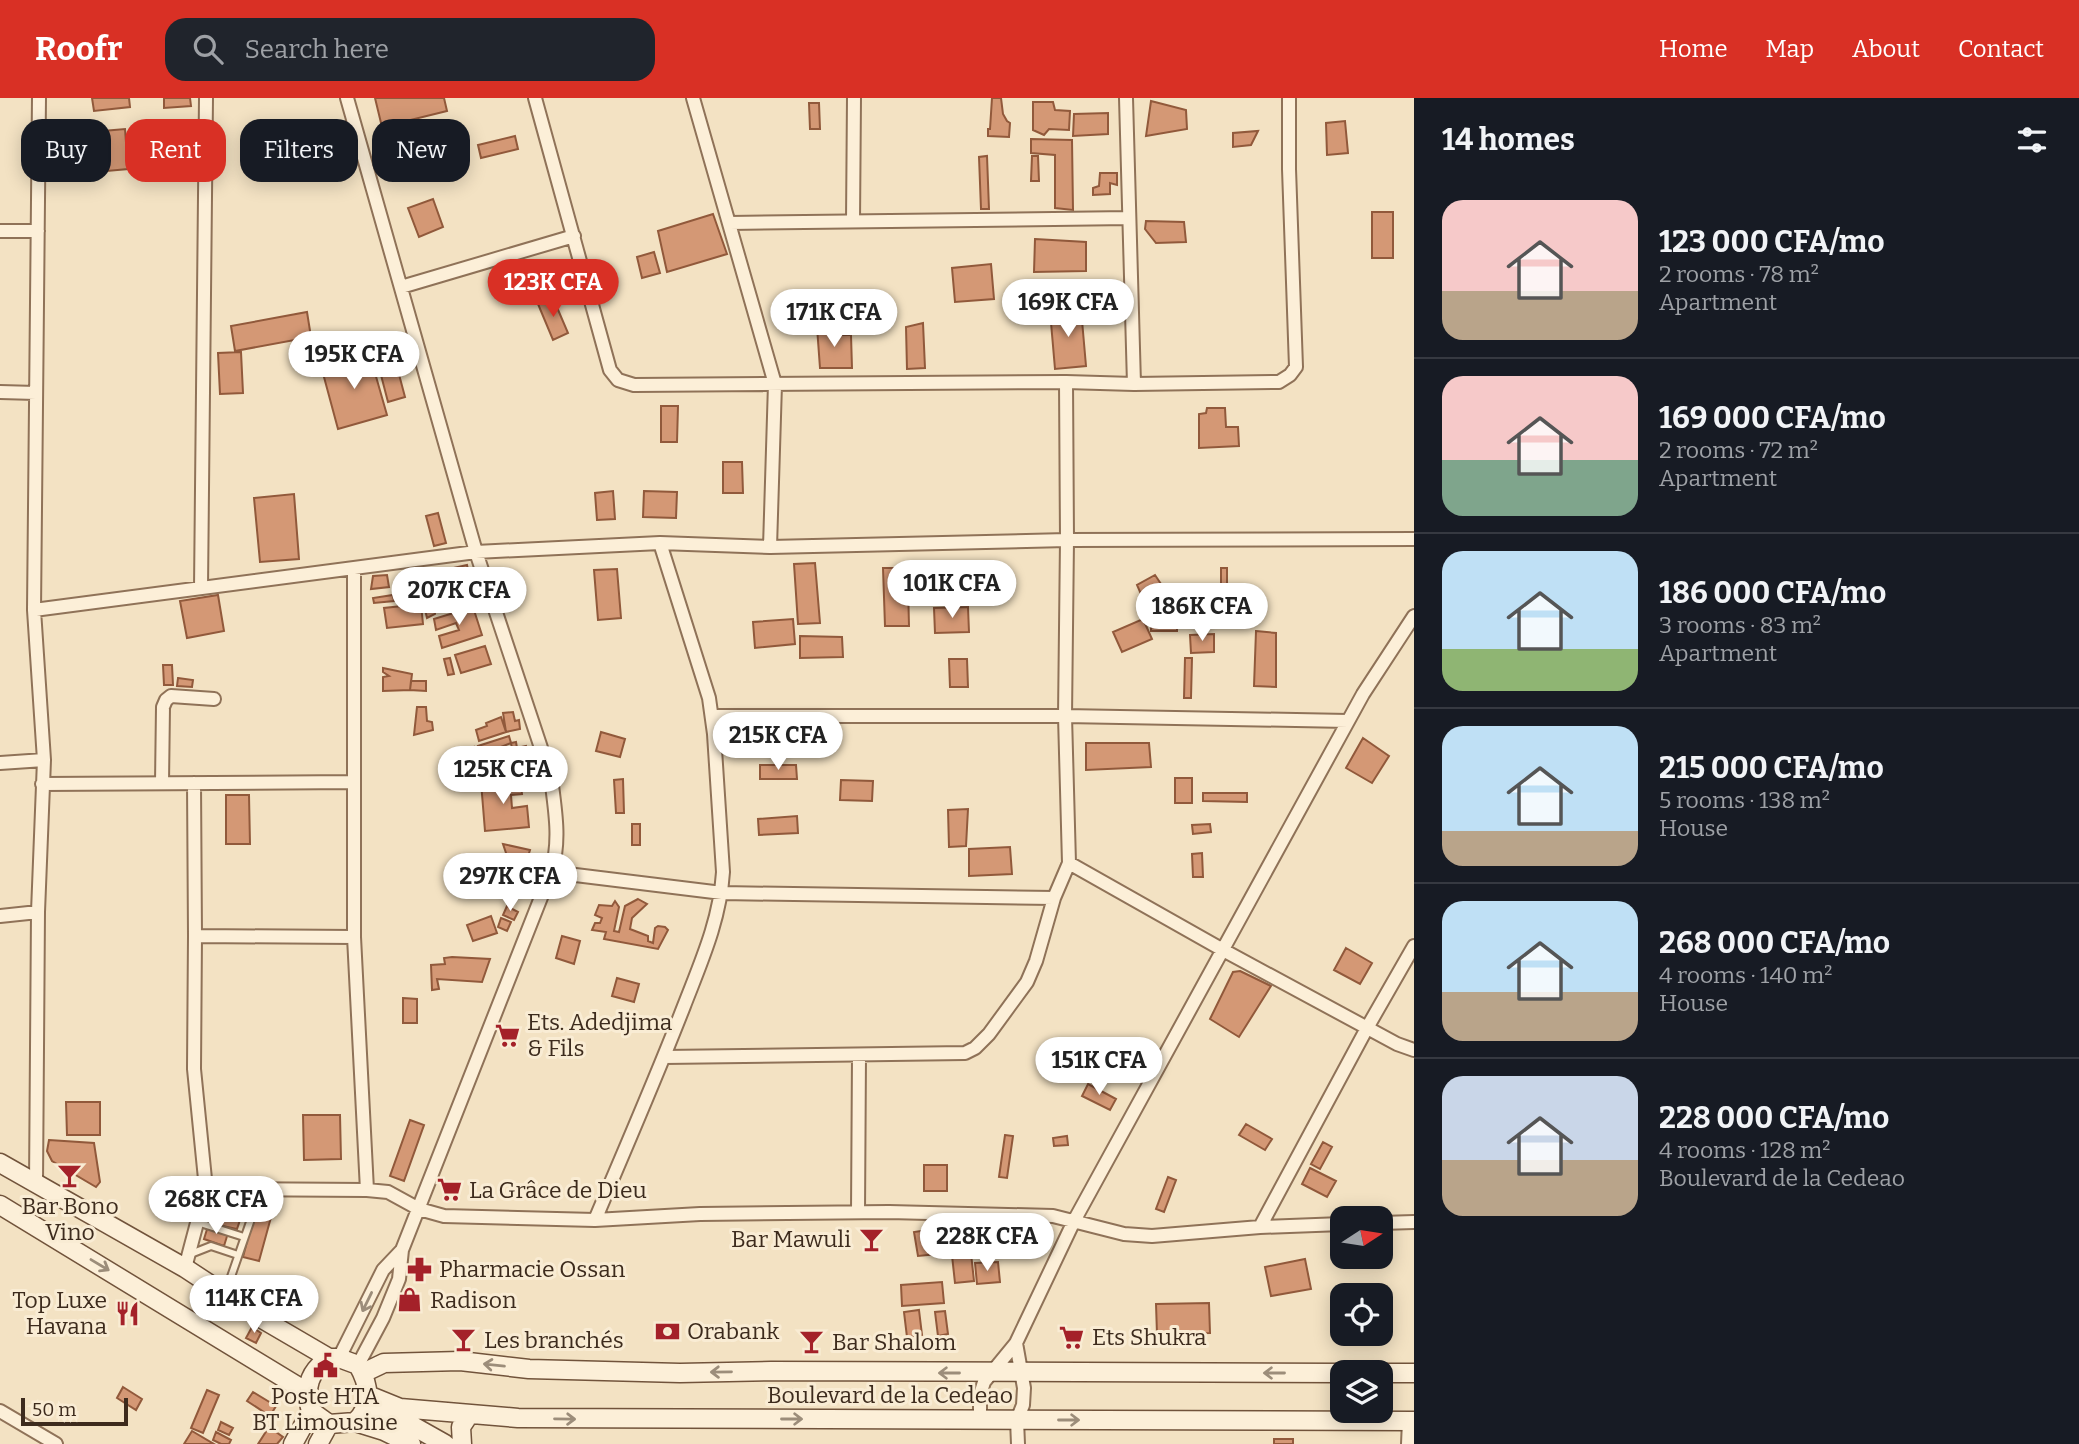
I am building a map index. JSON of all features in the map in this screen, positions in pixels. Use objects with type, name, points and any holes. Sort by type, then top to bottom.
[{"type":"main road","points":[[0,1163],[186,1262],[258,1320],[360,1369],[368,1400],[363,1415],[355,1422]]},
{"type":"main road","points":[[0,1205],[307,1392]]},
{"type":"main road","points":[[293,1444],[311,1411],[307,1392],[318,1365],[334,1358]]},
{"type":"main road","name":"Boulevard de la Cedeao","points":[[360,1369],[384,1363],[460,1362],[529,1369],[680,1373],[1330,1373]]},
{"type":"main road","points":[[1393,1373],[1414,1373]]},
{"type":"main road","points":[[368,1400],[445,1444]]},
{"type":"main road","name":"Boulevard de la Cedeao","points":[[368,1400],[400,1408],[518,1418],[1411,1421]]},
{"type":"main road","points":[[311,1411],[329,1424],[355,1422],[384,1431],[411,1444]]},
{"type":"main road","points":[[462,1444],[461,1427],[472,1415]]},
{"type":"main road","points":[[318,1444],[329,1424]]},
{"type":"street","points":[[36,1184],[38,912],[44,760],[34,610],[39,98]]},
{"type":"street","points":[[201,588],[206,98]]},
{"type":"street","points":[[347,98],[476,552],[551,778],[557,841],[556,859],[402,1250],[399,1279],[360,1369]]},
{"type":"street","points":[[534,98],[610,370],[618,380],[634,385],[1279,382],[1296,367],[1289,98]]},
{"type":"street","points":[[693,98],[775,384],[770,547]]},
{"type":"street","points":[[853,221],[854,98]]},
{"type":"street","points":[[1126,98],[1134,384]]},
{"type":"street","points":[[730,223],[1129,218]]},
{"type":"street","points":[[0,231],[38,231]]},
{"type":"street","points":[[401,287],[574,236]]},
{"type":"street","points":[[664,1057],[965,1053],[975,1048],[989,1034],[1027,982],[1036,961],[1054,898],[1069,863],[1065,716],[1066,383]]},
{"type":"street","points":[[0,392],[36,393]]},
{"type":"street","points":[[34,610],[476,552],[660,543],[770,547],[1067,540],[1414,539]]},
{"type":"street","points":[[595,1220],[664,1057],[712,933],[722,893],[723,872],[709,698],[660,543]]},
{"type":"street","points":[[354,568],[354,937],[367,1190]]},
{"type":"street","points":[[980,1420],[980,1395],[984,1382],[1016,1343],[1074,1221],[1363,694],[1414,616]]},
{"type":"street","points":[[162,783],[163,707],[166,700],[171,696],[214,699]]},
{"type":"street","points":[[712,716],[1065,716],[1348,721]]},
{"type":"street","points":[[0,763],[44,760]]},
{"type":"street","points":[[42,784],[354,782]]},
{"type":"street","points":[[186,1262],[206,1189],[194,1069],[194,783]]},
{"type":"street","points":[[1069,863],[1397,1045],[1414,1051]]},
{"type":"street","points":[[551,872],[722,893],[1054,898]]},
{"type":"street","points":[[0,916],[38,912]]},
{"type":"street","points":[[195,936],[354,937]]},
{"type":"street","points":[[1260,1227],[1414,946]]},
{"type":"street","points":[[858,1212],[859,1056]]},
{"type":"street","points":[[206,1189],[388,1192],[419,1209],[444,1216],[595,1220],[700,1214],[858,1212],[1053,1216],[1124,1234],[1152,1236],[1330,1224]]},
{"type":"street","points":[[1393,1223],[1414,1222]]},
{"type":"street","points":[[334,1358],[383,1270],[402,1250]]},
{"type":"street","points":[[1016,1343],[1023,1373],[1023,1405],[1017,1420],[1018,1444]]},
{"type":"street","points":[[0,1410],[56,1444]]},
{"type":"street","points":[[1408,1444],[1411,1421]]},
{"type":"lane","points":[[197,1222],[244,1237]]},
{"type":"lane","points":[[225,1295],[250,1223]]},
{"type":"lane","points":[[186,1262],[211,1246],[238,1255]]},
{"type":"building","points":[[92,98],[129,98],[130,107],[94,111]]},
{"type":"building","points":[[164,98],[190,98],[191,106],[164,108]]},
{"type":"building","points":[[375,98],[444,98],[447,111],[414,119],[380,119]]},
{"type":"building","points":[[992,98],[1001,98],[1003,114],[1010,123],[1009,137],[988,136]]},
{"type":"building","points":[[1151,101],[1186,110],[1187,129],[1146,136]]},
{"type":"building","points":[[1033,102],[1053,102],[1055,110],[1070,111],[1069,130],[1049,129],[1044,135],[1033,130]]},
{"type":"building","points":[[809,103],[819,103],[820,129],[810,129]]},
{"type":"building","points":[[1108,113],[1108,134],[1073,136],[1074,114]]},
{"type":"building","points":[[1345,121],[1348,153],[1327,155],[1326,123]]},
{"type":"building","points":[[125,129],[125,169],[111,171],[111,130]]},
{"type":"building","points":[[1258,131],[1251,145],[1233,147],[1233,133]]},
{"type":"building","points":[[515,136],[518,149],[481,158],[478,145]]},
{"type":"building","points":[[1031,139],[1072,140],[1073,210],[1055,208],[1055,155],[1031,153]]},
{"type":"building","points":[[987,156],[989,209],[981,209],[979,157]]},
{"type":"building","points":[[1032,156],[1038,156],[1039,181],[1031,181]]},
{"type":"building","points":[[1100,173],[1117,173],[1117,185],[1110,183],[1110,194],[1093,195],[1093,188],[1099,186]]},
{"type":"building","points":[[433,199],[443,227],[419,237],[408,208]]},
{"type":"building","points":[[1372,212],[1393,212],[1393,258],[1372,258]]},
{"type":"building","points":[[713,214],[727,254],[667,272],[658,231]]},
{"type":"building","points":[[1146,221],[1184,222],[1186,242],[1156,243],[1145,229]]},
{"type":"building","points":[[1035,239],[1086,242],[1086,271],[1034,272]]},
{"type":"building","points":[[654,252],[660,273],[642,278],[637,257]]},
{"type":"building","points":[[991,264],[994,299],[955,302],[952,268]]},
{"type":"building","points":[[553,298],[568,333],[553,340],[538,304]]},
{"type":"building","points":[[1081,309],[1086,366],[1055,369],[1050,311]]},
{"type":"building","points":[[307,312],[311,337],[235,351],[231,326]]},
{"type":"building","points":[[923,323],[925,368],[907,369],[906,327]]},
{"type":"building","points":[[817,327],[834,329],[834,335],[851,335],[852,368],[820,368]]},
{"type":"building","points":[[392,348],[405,397],[388,402],[375,352]]},
{"type":"building","points":[[241,352],[243,393],[220,394],[218,353]]},
{"type":"building","points":[[369,352],[387,415],[338,429],[321,366]]},
{"type":"building","points":[[661,406],[678,406],[677,442],[661,442]]},
{"type":"building","points":[[1207,408],[1225,408],[1226,427],[1238,427],[1239,446],[1199,448],[1199,414],[1206,413]]},
{"type":"building","points":[[723,462],[742,462],[743,493],[723,493]]},
{"type":"building","points":[[613,491],[615,519],[597,520],[595,493]]},
{"type":"building","points":[[644,491],[677,492],[676,518],[643,517]]},
{"type":"building","points":[[294,494],[299,559],[260,562],[254,498]]},
{"type":"building","points":[[438,513],[446,543],[434,546],[426,516]]},
{"type":"building","points":[[815,563],[820,623],[798,624],[794,564]]},
{"type":"building","points":[[467,565],[473,593],[465,594],[462,578],[451,580],[449,569]]},
{"type":"building","points":[[883,568],[894,568],[895,585],[908,585],[909,626],[885,626]]},
{"type":"building","points":[[1221,568],[1227,568],[1227,586],[1221,587]]},
{"type":"building","points":[[617,569],[621,618],[598,620],[594,570]]},
{"type":"building","points":[[429,571],[430,576],[441,575],[446,606],[435,609],[435,614],[427,618],[423,601],[429,600],[424,573]]},
{"type":"building","points":[[387,575],[389,587],[371,589],[373,576]]},
{"type":"building","points":[[1155,575],[1175,605],[1150,615],[1137,585]]},
{"type":"building","points":[[458,581],[462,598],[473,596],[471,584],[476,583],[480,602],[456,608],[450,583]]},
{"type":"building","points":[[218,595],[224,631],[187,638],[180,601]]},
{"type":"building","points":[[393,595],[394,601],[374,603],[373,598]]},
{"type":"building","points":[[421,604],[423,624],[387,628],[384,608]]},
{"type":"building","points":[[473,607],[482,635],[442,648],[439,636],[459,630],[456,623],[436,630],[434,619]]},
{"type":"building","points":[[968,607],[969,632],[935,633],[934,608]]},
{"type":"building","points":[[793,619],[795,644],[755,648],[753,622]]},
{"type":"building","points":[[1143,619],[1152,639],[1122,652],[1113,632]]},
{"type":"building","points":[[1151,621],[1177,621],[1177,631],[1151,631]]},
{"type":"building","points":[[1256,631],[1276,633],[1276,687],[1254,686]]},
{"type":"building","points":[[1214,634],[1214,652],[1191,653],[1190,635]]},
{"type":"building","points":[[800,636],[842,637],[843,657],[800,658]]},
{"type":"building","points":[[485,646],[491,664],[461,673],[455,655]]},
{"type":"building","points":[[450,658],[454,674],[448,675],[444,659]]},
{"type":"building","points":[[1185,658],[1192,658],[1191,698],[1184,698]]},
{"type":"building","points":[[949,659],[967,659],[968,687],[950,687]]},
{"type":"building","points":[[163,665],[172,665],[173,685],[164,685]]},
{"type":"building","points":[[383,668],[412,674],[410,690],[383,691],[383,677],[389,676],[383,672]]},
{"type":"building","points":[[178,678],[193,680],[192,687],[177,686]]},
{"type":"building","points":[[411,681],[426,681],[426,691],[410,690]]},
{"type":"building","points":[[417,707],[426,707],[427,721],[432,722],[433,730],[414,735]]},
{"type":"building","points":[[513,712],[515,721],[519,720],[520,729],[506,732],[503,713]]},
{"type":"building","points":[[501,717],[506,732],[479,741],[476,730]]},
{"type":"building","points":[[601,732],[625,739],[620,757],[596,751]]},
{"type":"building","points":[[509,736],[511,743],[481,755],[478,746]]},
{"type":"building","points":[[1363,738],[1389,756],[1372,783],[1346,768]]},
{"type":"building","points":[[516,742],[517,748],[526,746],[531,767],[516,770],[511,743]]},
{"type":"building","points":[[1086,743],[1149,743],[1151,767],[1086,770]]},
{"type":"building","points":[[474,747],[477,757],[469,761],[459,754]]},
{"type":"building","points":[[760,765],[796,765],[797,779],[760,779]]},
{"type":"building","points":[[1175,778],[1192,778],[1192,803],[1175,803]]},
{"type":"building","points":[[520,779],[522,794],[511,795],[512,808],[527,806],[529,827],[485,831],[481,782]]},
{"type":"building","points":[[623,779],[624,813],[616,813],[614,780]]},
{"type":"building","points":[[841,780],[873,781],[872,801],[840,800]]},
{"type":"building","points":[[1203,793],[1247,793],[1247,802],[1203,801]]},
{"type":"building","points":[[226,795],[249,795],[250,844],[226,844]]},
{"type":"building","points":[[968,809],[966,846],[949,847],[948,810]]},
{"type":"building","points":[[797,816],[798,833],[759,835],[758,819]]},
{"type":"building","points":[[632,824],[640,824],[640,845],[632,845]]},
{"type":"building","points":[[1210,824],[1211,832],[1193,834],[1192,825]]},
{"type":"building","points":[[503,844],[530,850],[519,885],[514,877],[519,868],[516,858],[507,856]]},
{"type":"building","points":[[1010,847],[1012,874],[969,876],[969,849]]},
{"type":"building","points":[[1202,853],[1203,877],[1193,877],[1192,854]]},
{"type":"building","points":[[469,854],[472,874],[463,875],[461,855]]},
{"type":"building","points":[[477,877],[478,886],[468,887],[467,878]]},
{"type":"building","points":[[638,899],[647,904],[632,918],[630,929],[648,936],[648,941],[653,943],[655,928],[665,927],[668,930],[658,949],[604,939],[606,932],[592,930],[595,923],[600,923],[602,918],[595,915],[599,905],[612,906],[615,901],[619,907],[614,931],[619,932],[625,906]]},
{"type":"building","points":[[507,906],[518,912],[514,920],[503,915]]},
{"type":"building","points":[[491,916],[497,933],[473,941],[467,925]]},
{"type":"building","points":[[501,918],[511,922],[507,931],[498,927]]},
{"type":"building","points":[[562,936],[580,941],[574,964],[556,958]]},
{"type":"building","points":[[1346,948],[1372,963],[1360,984],[1334,970]]},
{"type":"building","points":[[444,958],[490,959],[482,982],[437,979],[439,989],[432,990],[431,965],[445,964]]},
{"type":"building","points":[[1240,971],[1271,986],[1239,1037],[1210,1019],[1233,972]]},
{"type":"building","points":[[617,978],[639,984],[634,1002],[612,996]]},
{"type":"building","points":[[403,998],[417,999],[417,1023],[403,1023]]},
{"type":"building","points":[[1088,1084],[1116,1099],[1110,1110],[1082,1096]]},
{"type":"building","points":[[66,1102],[100,1102],[100,1135],[67,1135]]},
{"type":"building","points":[[303,1115],[340,1115],[341,1159],[304,1160]]},
{"type":"building","points":[[410,1120],[424,1125],[404,1181],[390,1176]]},
{"type":"building","points":[[1246,1124],[1272,1139],[1265,1150],[1239,1135]]},
{"type":"building","points":[[1005,1135],[1013,1136],[1007,1178],[999,1177]]},
{"type":"building","points":[[1067,1136],[1068,1145],[1054,1146],[1053,1138]]},
{"type":"building","points":[[49,1140],[94,1143],[100,1182],[96,1187],[52,1161],[47,1151]]},
{"type":"building","points":[[1323,1142],[1332,1147],[1320,1169],[1311,1164]]},
{"type":"building","points":[[924,1165],[947,1165],[947,1191],[924,1191]]},
{"type":"building","points":[[1310,1168],[1336,1181],[1327,1197],[1302,1184]]},
{"type":"building","points":[[1168,1177],[1176,1180],[1164,1212],[1156,1209]]},
{"type":"building","points":[[276,1199],[259,1261],[243,1257],[257,1202]]},
{"type":"building","points":[[213,1201],[246,1202],[237,1229],[204,1222]]},
{"type":"building","points":[[208,1226],[228,1233],[224,1246],[204,1239]]},
{"type":"building","points":[[935,1229],[938,1254],[918,1256],[914,1232]]},
{"type":"building","points":[[969,1235],[974,1281],[955,1283],[950,1237]]},
{"type":"building","points":[[1305,1259],[1311,1289],[1271,1296],[1265,1267]]},
{"type":"building","points":[[998,1262],[1000,1282],[977,1284],[975,1263]]},
{"type":"building","points":[[942,1282],[944,1303],[902,1306],[901,1285]]},
{"type":"building","points":[[1209,1303],[1210,1333],[1157,1334],[1156,1304]]},
{"type":"building","points":[[919,1310],[922,1335],[907,1337],[904,1312]]},
{"type":"building","points":[[945,1311],[948,1334],[938,1336],[935,1312]]},
{"type":"building","points":[[252,1327],[261,1333],[256,1343],[246,1338]]},
{"type":"building","points":[[123,1387],[142,1399],[136,1410],[117,1398]]},
{"type":"building","points":[[207,1390],[219,1395],[203,1433],[191,1428]]},
{"type":"building","points":[[253,1392],[276,1406],[270,1416],[247,1401]]},
{"type":"building","points":[[221,1422],[233,1428],[229,1435],[218,1430]]},
{"type":"building","points":[[269,1427],[283,1437],[277,1444],[258,1444]]},
{"type":"building","points":[[192,1431],[214,1444],[184,1444]]},
{"type":"building","points":[[216,1432],[231,1440],[229,1444],[213,1440]]},
{"type":"building","points":[[1274,1439],[1293,1439],[1293,1444],[1274,1444]]},
{"type":"place","name":"Ets. Adedjima & Fils","points":[[507,1035]]},
{"type":"place","name":"Bar Bono Vino","points":[[70,1176]]},
{"type":"place","name":"La Grâce de Dieu","points":[[449,1190]]},
{"type":"place","name":"Bar Mawuli","points":[[871,1239]]},
{"type":"place","name":"Pharmacie Ossan","points":[[419,1269]]},
{"type":"place","name":"Radison","points":[[410,1300]]},
{"type":"place","name":"Top Luxe Havana","points":[[127,1313]]},
{"type":"place","name":"Orabank","points":[[667,1331]]},
{"type":"place","name":"Ets Shukra","points":[[1072,1337]]},
{"type":"place","name":"Les branchés","points":[[464,1340]]},
{"type":"place","name":"Bar Shalom","points":[[812,1342]]},
{"type":"place","name":"Poste HTA BT Limousine","points":[[325,1366]]}]
